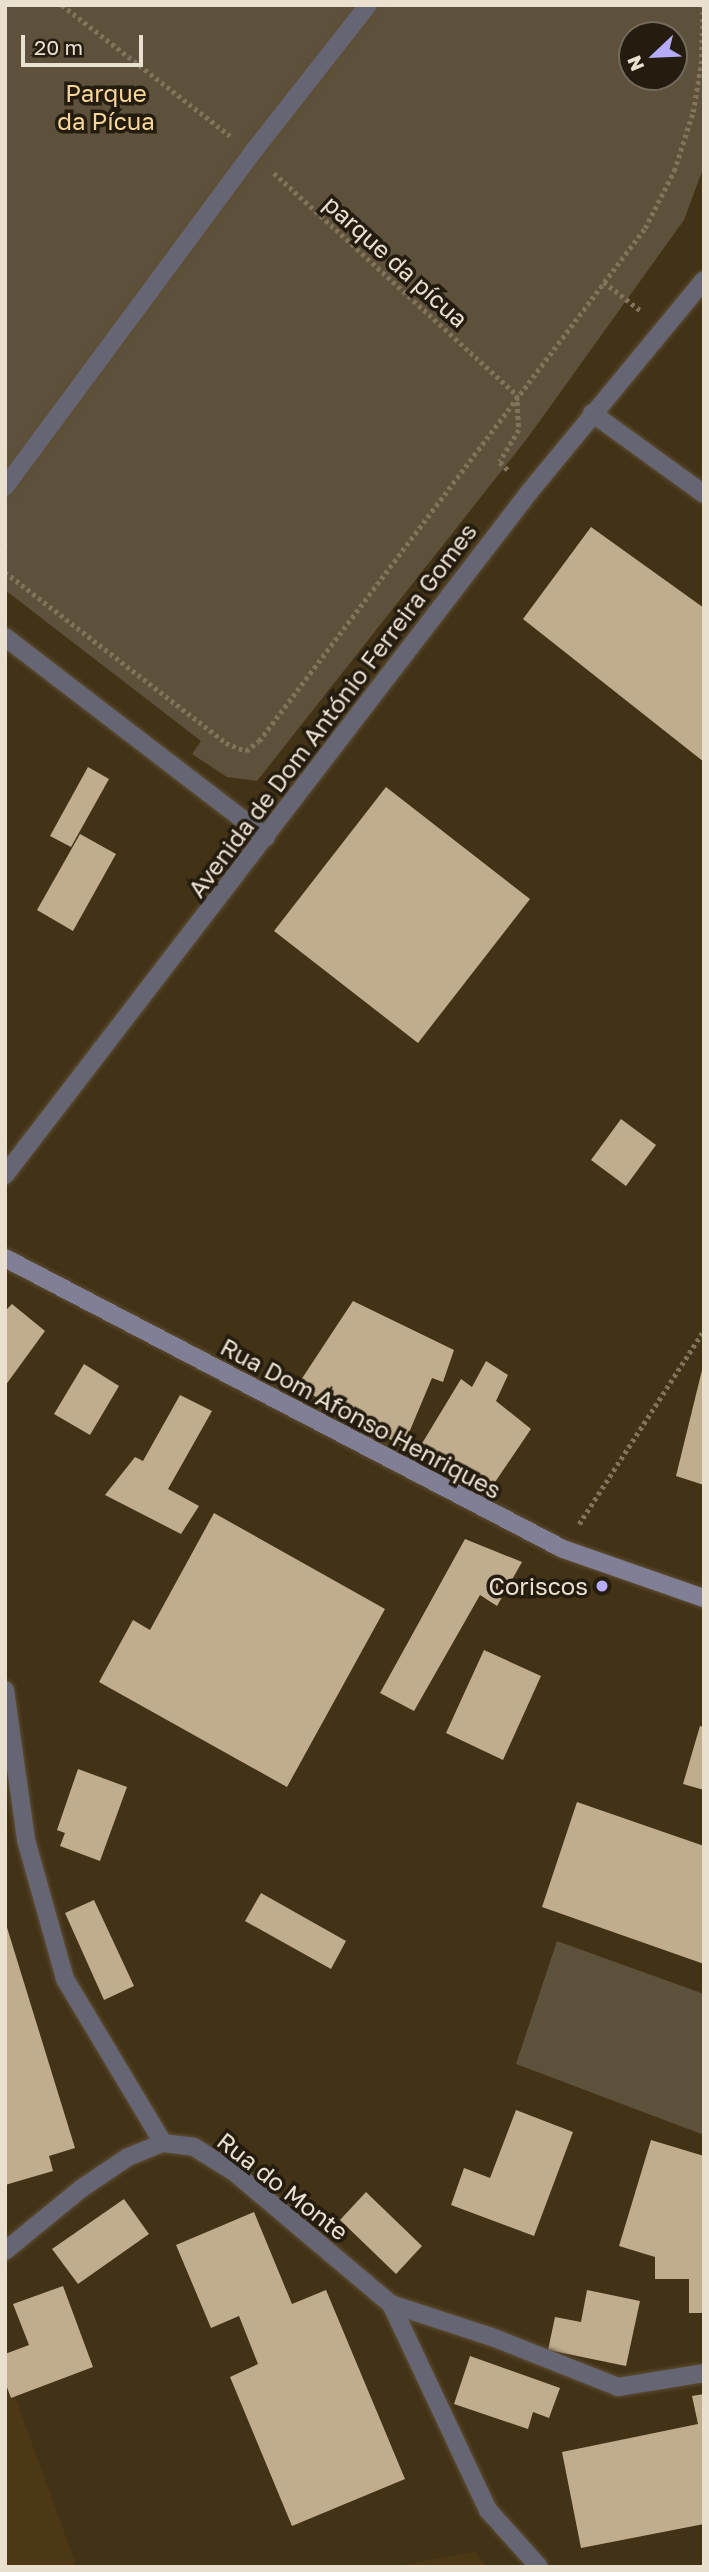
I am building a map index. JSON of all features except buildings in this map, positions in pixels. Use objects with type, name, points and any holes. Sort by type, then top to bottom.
[{"type":"main road","name":"Rua Dom Afonso Henriques","points":[[5,1258],[563,1549],[704,1598]]},
{"type":"street","points":[[5,487],[252,153],[368,5]]},
{"type":"street","name":"Avenida de Dom António Ferreira Gomes","points":[[5,1175],[530,491],[704,280]]},
{"type":"street","points":[[592,413],[704,494]]},
{"type":"street","points":[[5,637],[266,837]]},
{"type":"street","points":[[5,1690],[26,1840],[65,1979],[163,2143],[128,2157],[82,2188],[5,2251]]},
{"type":"street","name":"Rua do Monte","points":[[163,2143],[194,2147],[234,2172],[391,2304],[492,2337],[618,2387],[704,2373]]},
{"type":"street","points":[[391,2304],[488,2510],[539,2567]]},
{"type":"path","name":"parque da pícua","points":[[62,5],[252,153],[517,395]]},
{"type":"path","points":[[5,572],[226,743],[246,751],[259,741],[645,228],[674,171],[693,112],[701,64],[703,5]]},
{"type":"path","points":[[604,282],[663,328]]},
{"type":"path","points":[[517,395],[519,430],[500,462],[530,491]]},
{"type":"path","points":[[5,544],[5,551]]},
{"type":"path","points":[[563,1549],[704,1330]]},
{"type":"shaded area","points":[[5,2369],[77,2567],[5,2567]]},
{"type":"shaded area","points":[[475,2552],[487,2567],[391,2567]]},
{"type":"green space","name":"Parque da Pícua","points":[[5,5],[704,5],[704,166],[684,220],[529,436],[257,781],[227,777],[192,754],[201,741],[5,590]]},
{"type":"green space","points":[[557,1941],[704,1994],[704,2135],[516,2064]]},
{"type":"place","name":"Coriscos","points":[[602,1586]]}]
